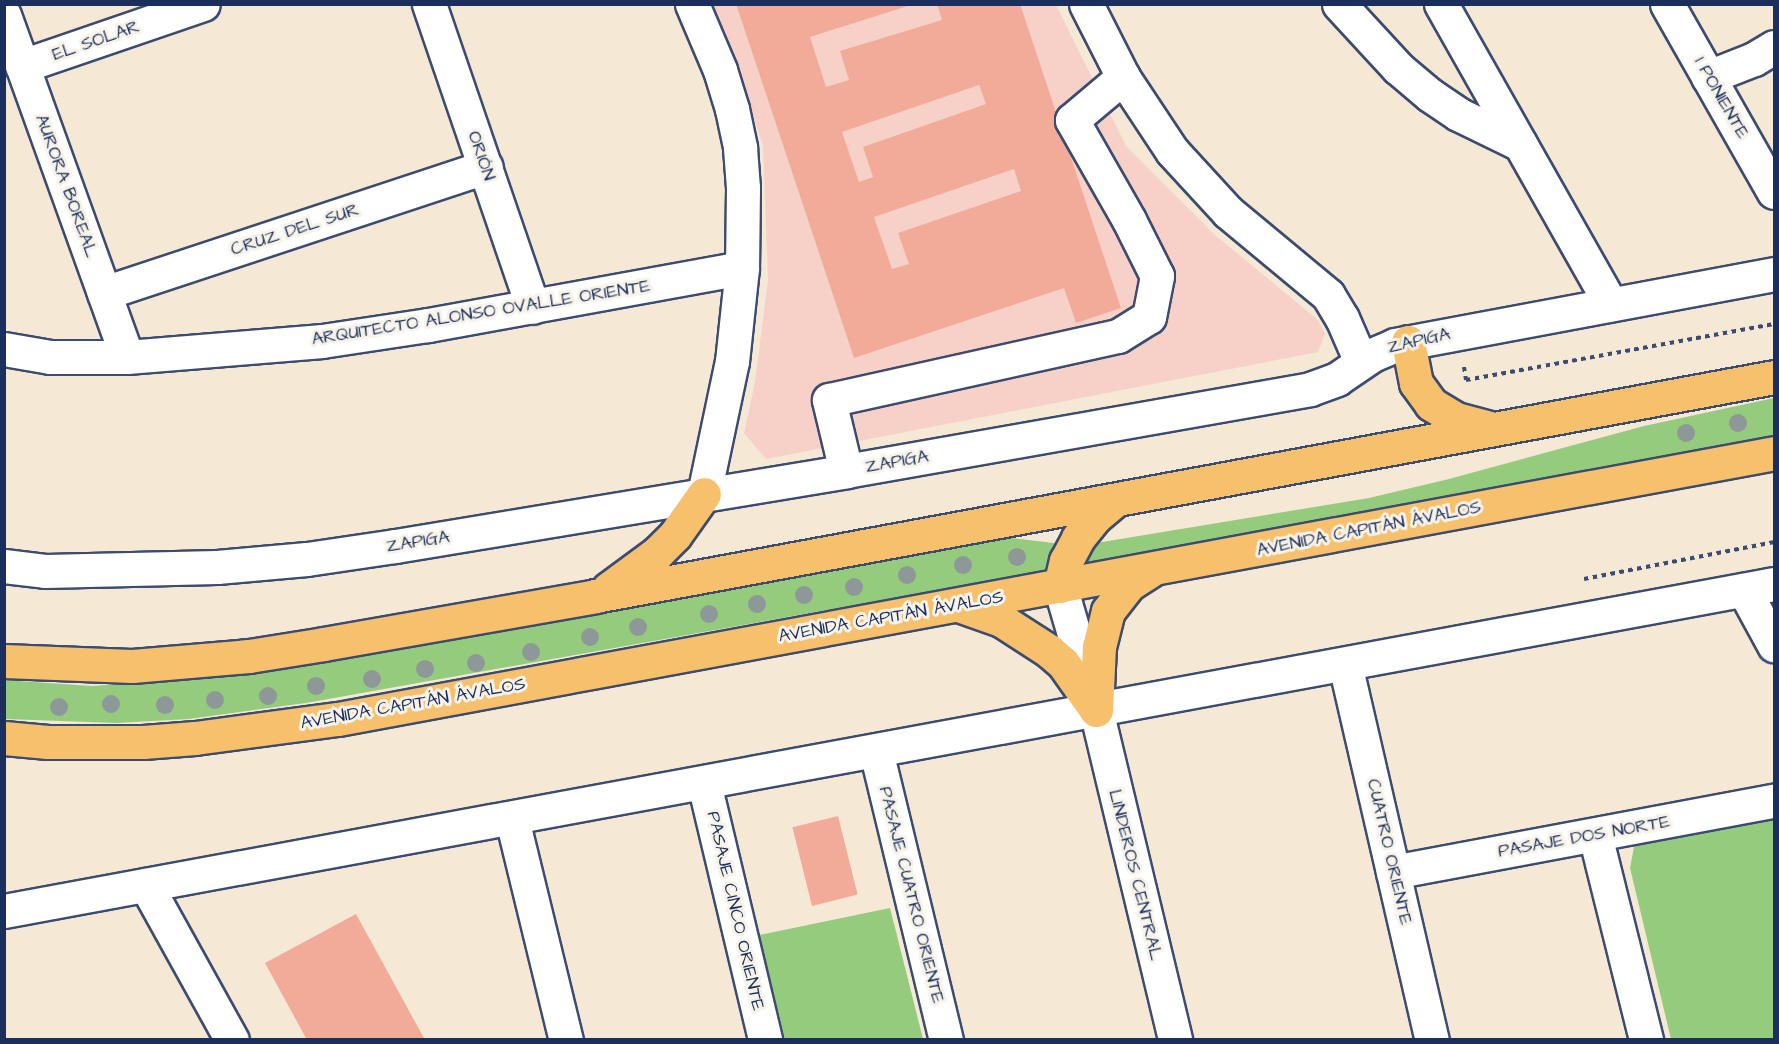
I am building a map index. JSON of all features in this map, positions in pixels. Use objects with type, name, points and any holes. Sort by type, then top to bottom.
[{"type":"highway","points":[[1408,342],[1416,383],[1431,404],[1456,419],[1494,429]]},
{"type":"highway","points":[[4,662],[132,666],[249,656],[595,596],[1774,377]]},
{"type":"highway","name":"AVENIDA CAPITÁN ÁVALOS","points":[[4,738],[112,743],[195,738],[370,713],[1774,453]]},
{"type":"highway","points":[[595,596],[638,569],[657,553],[675,535],[704,494]]},
{"type":"highway","points":[[1060,586],[1066,561],[1078,538],[1095,517],[1115,500]]},
{"type":"highway","points":[[1096,710],[1099,647],[1108,610],[1128,585],[1154,569]]},
{"type":"highway","points":[[956,605],[1001,620],[1049,651],[1063,663],[1096,710]]},
{"type":"street","name":"EL SOLAR","points":[[22,66],[203,4]]},
{"type":"street","name":"ORIÓN","points":[[429,4],[533,307]]},
{"type":"street","points":[[692,4],[720,70],[740,148],[744,188],[742,268],[732,361],[704,494]]},
{"type":"street","points":[[1086,4],[1123,77],[1172,151],[1228,212],[1328,295],[1342,318],[1361,362]]},
{"type":"street","points":[[1339,4],[1398,68],[1430,94],[1458,114],[1520,144]]},
{"type":"street","points":[[1441,4],[1611,304]]},
{"type":"street","name":"1 PONIENTE","points":[[1667,4],[1774,192]]},
{"type":"street","name":"AURORA BOREAL","points":[[4,15],[127,357]]},
{"type":"street","points":[[1708,77],[1768,54]]},
{"type":"street","points":[[846,471],[829,400],[1118,336],[1149,316],[1157,276],[1129,220],[1072,120],[1123,77]]},
{"type":"street","name":"CRUZ DEL SUR","points":[[104,293],[486,167]]},
{"type":"street","name":"ARQUITECTO ALONSO OVALLE ORIENTE","points":[[4,349],[50,357],[127,357],[322,341],[533,307],[742,268]]},
{"type":"street","name":"ZAPIGA","points":[[4,566],[45,571],[131,571],[217,567],[307,559],[846,471],[1310,389],[1337,379],[1383,348],[1774,274]]},
{"type":"street","name":"LINDEROS CENTRAL","points":[[1060,586],[1096,710],[1175,1040]]},
{"type":"street","points":[[4,911],[1759,587],[1774,645]]},
{"type":"street","name":"CUATRO ORIENTE","points":[[1346,664],[1432,1040]]},
{"type":"street","name":"PASAJE CUATRO ORIENTE","points":[[876,751],[946,1040]]},
{"type":"street","name":"PASAJE CINCO ORIENTE","points":[[704,783],[765,1040]]},
{"type":"street","name":"PASAJE DOS NORTE","points":[[1393,872],[1774,801]]},
{"type":"street","points":[[512,819],[566,1040]]},
{"type":"street","points":[[1595,835],[1646,1040]]},
{"type":"street","points":[[146,885],[232,1040]]},
{"type":"path","points":[[1458,333],[1466,380],[1774,324]]},
{"type":"shaded area","points":[[710,5],[1056,5],[1126,146],[1215,235],[1318,320],[1325,334],[1318,352],[766,459],[744,433],[755,382],[768,280],[763,146],[734,55]]},
{"type":"green space","points":[[1774,398],[1774,437],[1459,497],[306,703],[189,719],[116,723],[5,719],[4,680],[92,686],[203,679],[353,657],[1003,537],[1078,546],[1369,498],[1449,479],[1644,426]]},
{"type":"green space","points":[[1774,816],[1774,1039],[1671,1039],[1630,868],[1635,842]]},
{"type":"green space","points":[[890,908],[923,1039],[785,1039],[759,935]]},
{"type":"building","points":[[736,4],[914,4],[810,37],[826,87],[849,80],[840,51],[942,20],[937,4],[1020,4],[1121,308],[1076,323],[1064,288],[854,358]],"holes":[[[979,85],[986,104],[863,147],[873,177],[859,182],[842,132]],[[1014,169],[1021,191],[898,233],[909,264],[892,269],[874,217]]]},
{"type":"building","points":[[838,816],[858,895],[812,906],[792,827]]},
{"type":"building","points":[[356,914],[425,1040],[307,1040],[265,963]]}]
